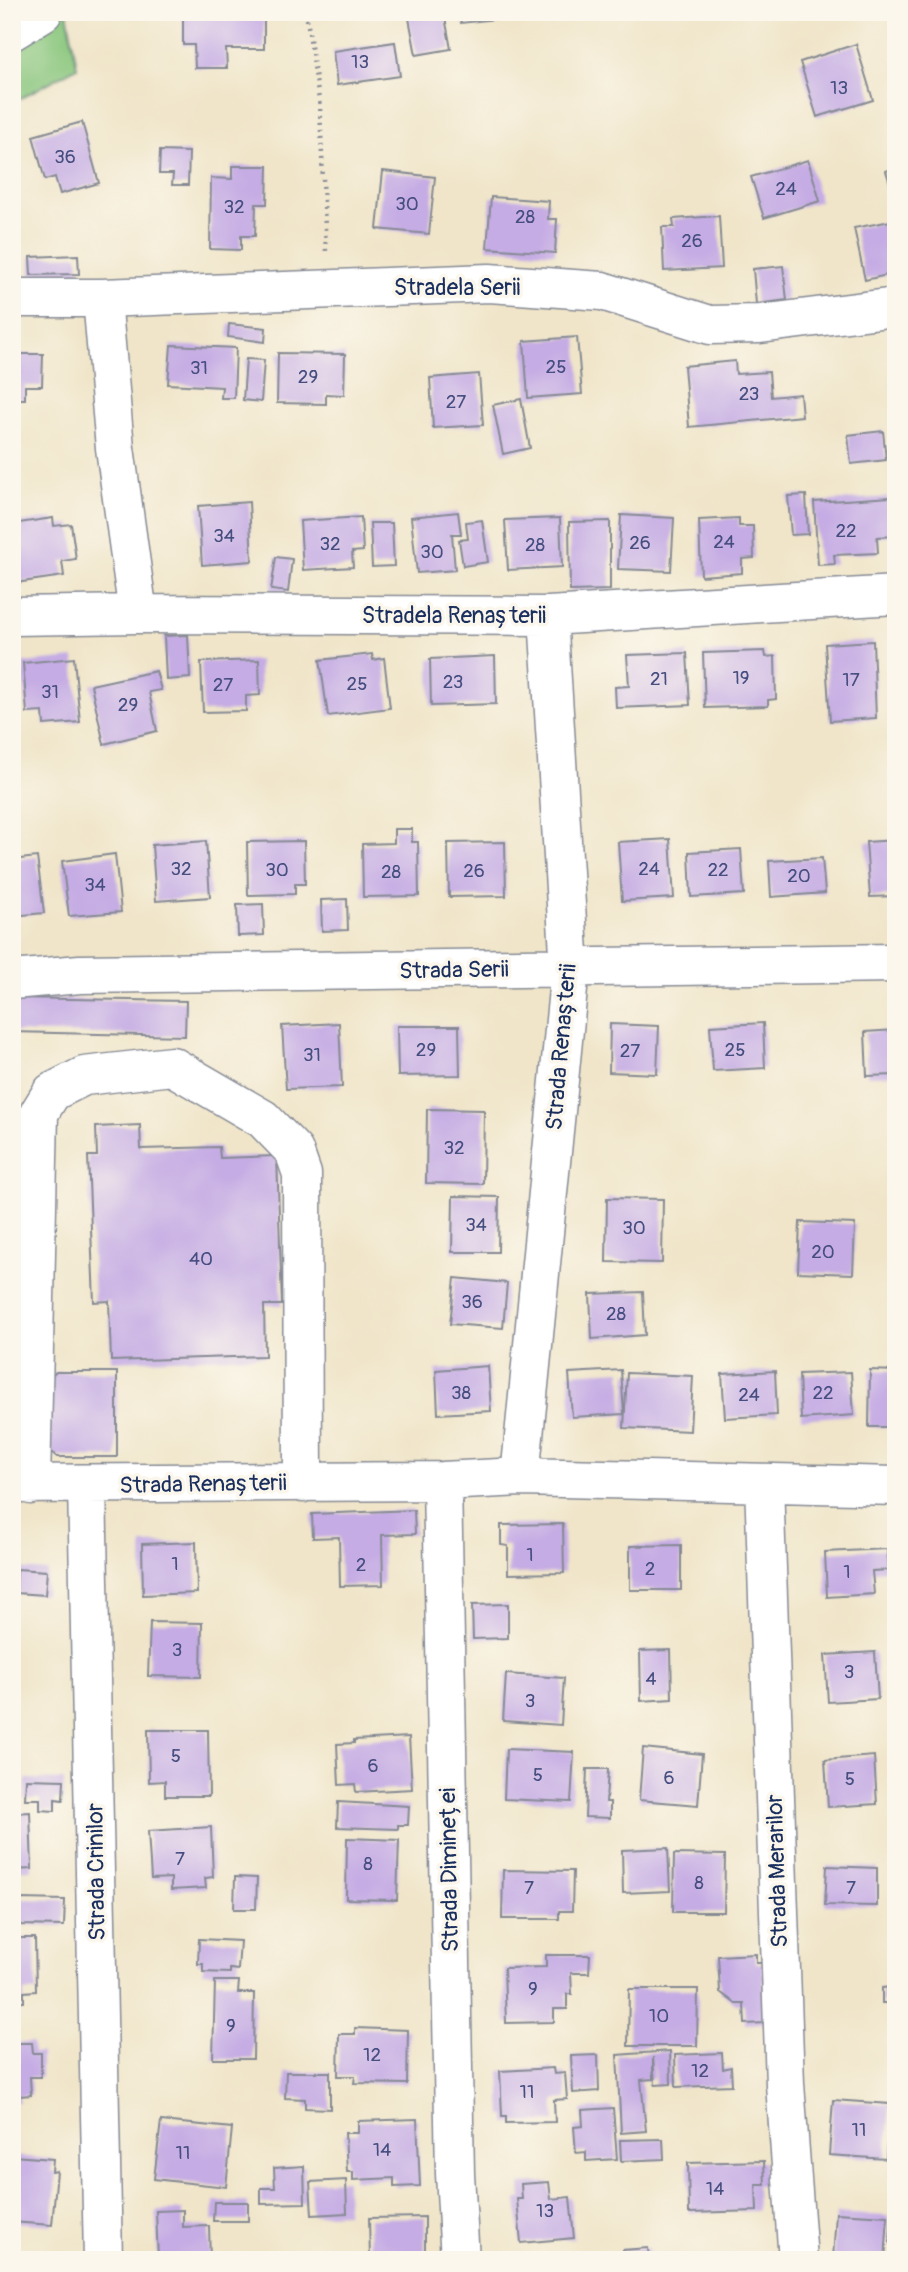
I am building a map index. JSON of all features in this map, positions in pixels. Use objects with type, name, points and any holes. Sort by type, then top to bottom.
[{"type":"street","points":[[12,31],[43,12]]},
{"type":"street","name":"Stradela Serii","points":[[17,293],[102,298],[489,283],[602,291],[710,325],[760,324],[896,307]]},
{"type":"street","points":[[102,298],[115,448],[138,614]]},
{"type":"street","name":"Stradela Renașterii","points":[[12,616],[548,616],[896,595]]},
{"type":"street","name":"Strada Renașterii","points":[[520,1477],[570,969],[548,616]]},
{"type":"street","name":"Strada Serii","points":[[12,980],[80,974],[896,964]]},
{"type":"street","points":[[22,1484],[40,1113],[52,1092],[84,1076],[172,1066],[263,1119],[294,1151],[303,1174],[303,1483]]},
{"type":"street","name":"Strada Renașterii","points":[[22,1484],[303,1483],[520,1477],[896,1486]]},
{"type":"street","name":"Strada Dimineței","points":[[442,1481],[455,2174],[460,2260]]},
{"type":"street","name":"Strada Merarilor","points":[[764,1483],[785,2084],[798,2260]]},
{"type":"street","name":"Strada Crinilor","points":[[87,1485],[103,2260]]},
{"type":"path","points":[[306,12],[320,107],[328,289]]},
{"type":"green space","points":[[19,12],[67,12],[77,67],[12,103],[12,17]]},
{"type":"building","points":[[183,12],[264,12],[264,49],[226,49],[227,68],[195,68],[194,45],[183,45]]},
{"type":"building","points":[[444,12],[451,49],[416,55],[408,13]]},
{"type":"building","points":[[459,12],[522,12],[522,16],[461,23]]},
{"type":"building","points":[[395,42],[400,76],[337,85],[333,51]]},
{"type":"building","points":[[856,44],[873,100],[817,117],[800,62]]},
{"type":"building","points":[[82,122],[99,183],[60,194],[55,177],[45,180],[33,136]]},
{"type":"building","points":[[160,151],[189,152],[188,185],[172,185],[173,174],[159,174]]},
{"type":"building","points":[[808,160],[820,201],[764,218],[751,177]]},
{"type":"building","points":[[232,166],[268,166],[267,204],[256,204],[255,236],[241,236],[241,250],[210,249],[211,178],[232,179]]},
{"type":"building","points":[[896,168],[896,199],[895,199],[886,171]]},
{"type":"building","points":[[383,171],[435,177],[429,234],[377,229]]},
{"type":"building","points":[[491,197],[549,201],[548,219],[557,219],[555,253],[487,248]]},
{"type":"building","points":[[719,216],[722,268],[664,271],[662,227],[674,227],[673,219]]},
{"type":"building","points":[[896,220],[896,273],[865,280],[854,228]]},
{"type":"building","points":[[78,255],[79,274],[31,275],[30,257]]},
{"type":"building","points":[[783,266],[787,300],[756,304],[753,269]]},
{"type":"building","points":[[229,324],[266,328],[265,342],[228,337]]},
{"type":"building","points":[[577,337],[582,394],[528,398],[524,341]]},
{"type":"building","points":[[171,345],[236,348],[234,398],[221,398],[222,387],[168,384]]},
{"type":"building","points":[[278,353],[345,354],[344,395],[326,394],[326,404],[277,403]]},
{"type":"building","points":[[12,354],[43,354],[42,386],[25,386],[25,399],[12,399]]},
{"type":"building","points":[[246,359],[264,360],[261,402],[243,400]]},
{"type":"building","points":[[735,361],[736,374],[769,372],[771,397],[800,394],[802,416],[689,427],[684,366]]},
{"type":"building","points":[[479,374],[483,425],[433,428],[430,378]]},
{"type":"building","points":[[896,382],[896,407],[894,407],[891,383]]},
{"type":"building","points":[[521,399],[530,448],[503,454],[493,405]]},
{"type":"building","points":[[883,431],[886,460],[851,464],[848,435]]},
{"type":"building","points":[[806,495],[808,534],[791,535],[788,496]]},
{"type":"building","points":[[891,497],[895,536],[877,537],[878,553],[834,555],[835,564],[818,565],[814,502]]},
{"type":"building","points":[[249,502],[252,561],[202,565],[198,506]]},
{"type":"building","points":[[458,512],[461,534],[452,534],[455,570],[417,573],[411,517]]},
{"type":"building","points":[[621,515],[674,518],[671,571],[618,569]]},
{"type":"building","points":[[361,517],[363,551],[352,552],[353,567],[303,570],[300,521]]},
{"type":"building","points":[[53,518],[54,526],[71,524],[76,559],[62,561],[64,576],[15,583],[12,524]]},
{"type":"building","points":[[560,518],[562,567],[508,570],[505,520]]},
{"type":"building","points":[[739,518],[739,526],[753,526],[754,558],[742,559],[742,573],[701,576],[699,520]]},
{"type":"building","points":[[482,520],[488,562],[463,566],[459,540],[468,539],[466,522]]},
{"type":"building","points":[[610,521],[610,590],[570,591],[569,522]]},
{"type":"building","points":[[370,523],[392,523],[394,566],[372,567]]},
{"type":"building","points":[[276,557],[292,559],[288,592],[271,590]]},
{"type":"building","points":[[188,635],[190,678],[166,680],[164,636]]},
{"type":"building","points":[[873,641],[876,718],[830,721],[825,644]]},
{"type":"building","points":[[765,651],[766,657],[775,656],[776,699],[768,700],[768,706],[705,708],[703,653]]},
{"type":"building","points":[[687,653],[690,705],[616,708],[615,687],[629,686],[627,655]]},
{"type":"building","points":[[372,654],[373,660],[384,658],[390,708],[328,716],[320,660]]},
{"type":"building","points":[[495,656],[496,704],[431,706],[430,659]]},
{"type":"building","points":[[74,658],[80,722],[44,725],[43,712],[27,713],[23,663]]},
{"type":"building","points":[[259,660],[260,695],[246,696],[246,711],[203,712],[201,662]]},
{"type":"building","points":[[156,671],[161,690],[149,692],[157,731],[104,744],[91,685]]},
{"type":"building","points":[[12,673],[15,673],[20,721],[12,722]]},
{"type":"building","points":[[394,829],[412,829],[412,842],[418,842],[419,896],[363,897],[362,844],[394,843]]},
{"type":"building","points":[[670,839],[674,898],[622,901],[618,842]]},
{"type":"building","points":[[896,840],[896,896],[870,897],[866,842]]},
{"type":"building","points":[[206,841],[210,897],[156,901],[152,845]]},
{"type":"building","points":[[304,841],[305,884],[295,884],[295,894],[248,895],[247,842]]},
{"type":"building","points":[[505,842],[506,896],[449,897],[448,843]]},
{"type":"building","points":[[741,849],[744,894],[691,897],[689,852]]},
{"type":"building","points":[[115,854],[121,912],[69,916],[62,861]]},
{"type":"building","points":[[37,857],[44,913],[12,916],[12,860]]},
{"type":"building","points":[[822,858],[825,893],[771,897],[769,861]]},
{"type":"building","points":[[347,899],[348,930],[322,931],[321,900]]},
{"type":"building","points":[[263,904],[264,935],[238,936],[237,905]]},
{"type":"building","points":[[12,998],[186,1001],[185,1036],[12,1032]]},
{"type":"building","points":[[339,1023],[342,1087],[286,1089],[282,1026]]},
{"type":"building","points":[[763,1023],[765,1068],[713,1071],[710,1026]]},
{"type":"building","points":[[610,1024],[659,1026],[657,1074],[609,1072]]},
{"type":"building","points":[[397,1026],[459,1026],[460,1075],[398,1076]]},
{"type":"building","points":[[896,1030],[896,1075],[867,1076],[865,1032]]},
{"type":"building","points":[[427,1109],[484,1110],[483,1184],[426,1183]]},
{"type":"building","points":[[140,1125],[141,1149],[219,1147],[220,1158],[277,1156],[282,1305],[264,1305],[265,1356],[111,1361],[109,1301],[94,1302],[88,1156],[97,1156],[96,1127]]},
{"type":"building","points":[[453,1196],[499,1197],[498,1252],[452,1252]]},
{"type":"building","points":[[607,1198],[663,1199],[662,1263],[606,1262]]},
{"type":"building","points":[[800,1222],[855,1224],[853,1274],[798,1272]]},
{"type":"building","points":[[455,1278],[507,1283],[503,1328],[450,1324]]},
{"type":"building","points":[[643,1292],[645,1335],[592,1339],[590,1294]]},
{"type":"building","points":[[488,1366],[491,1411],[438,1414],[436,1370]]},
{"type":"building","points":[[621,1370],[624,1414],[572,1417],[569,1373]]},
{"type":"building","points":[[870,1370],[896,1371],[896,1427],[869,1427]]},
{"type":"building","points":[[775,1371],[777,1415],[725,1418],[722,1374]]},
{"type":"building","points":[[56,1372],[117,1372],[117,1457],[57,1457],[47,1448],[47,1381]]},
{"type":"building","points":[[851,1372],[854,1415],[801,1419],[799,1374]]},
{"type":"building","points":[[627,1373],[693,1376],[690,1431],[624,1428]]},
{"type":"building","points":[[414,1510],[415,1534],[382,1535],[383,1585],[340,1586],[339,1537],[313,1538],[312,1514]]},
{"type":"building","points":[[563,1524],[564,1573],[508,1574],[508,1546],[501,1545],[501,1525]]},
{"type":"building","points":[[196,1542],[197,1593],[143,1595],[142,1544]]},
{"type":"building","points":[[681,1545],[681,1590],[630,1590],[630,1546]]},
{"type":"building","points":[[887,1549],[889,1570],[872,1571],[874,1594],[827,1597],[825,1552]]},
{"type":"building","points":[[17,1569],[47,1571],[45,1595],[16,1593]]},
{"type":"building","points":[[508,1604],[508,1638],[473,1639],[472,1605]]},
{"type":"building","points":[[150,1622],[202,1623],[201,1677],[148,1676]]},
{"type":"building","points":[[671,1650],[672,1699],[641,1701],[640,1651]]},
{"type":"building","points":[[875,1652],[878,1699],[828,1702],[825,1655]]},
{"type":"building","points":[[506,1674],[564,1678],[561,1725],[503,1721]]},
{"type":"building","points":[[148,1730],[208,1730],[209,1796],[165,1796],[165,1781],[149,1782]]},
{"type":"building","points":[[409,1737],[412,1789],[356,1792],[355,1784],[339,1785],[337,1744],[354,1743],[354,1740]]},
{"type":"building","points":[[643,1748],[702,1754],[698,1805],[639,1800]]},
{"type":"building","points":[[506,1749],[574,1752],[571,1802],[504,1799]]},
{"type":"building","points":[[874,1756],[877,1804],[828,1807],[825,1760]]},
{"type":"building","points":[[587,1769],[608,1769],[606,1802],[610,1802],[610,1818],[585,1817]]},
{"type":"building","points":[[26,1779],[64,1780],[63,1800],[55,1799],[55,1811],[40,1810],[40,1799],[25,1799]]},
{"type":"building","points":[[338,1802],[409,1806],[408,1825],[398,1825],[398,1829],[337,1827]]},
{"type":"building","points":[[30,1812],[32,1869],[12,1870],[12,1813]]},
{"type":"building","points":[[211,1827],[213,1877],[205,1878],[206,1888],[171,1890],[171,1878],[151,1879],[148,1831]]},
{"type":"building","points":[[347,1838],[399,1840],[397,1900],[346,1899]]},
{"type":"building","points":[[668,1848],[670,1891],[623,1893],[622,1850]]},
{"type":"building","points":[[674,1854],[725,1855],[724,1912],[673,1912]]},
{"type":"building","points":[[827,1866],[877,1868],[877,1906],[825,1905]]},
{"type":"building","points":[[503,1870],[573,1871],[572,1911],[559,1911],[559,1919],[502,1919]]},
{"type":"building","points":[[235,1877],[257,1878],[256,1909],[234,1909]]},
{"type":"building","points":[[20,1899],[65,1900],[64,1926],[20,1925]]},
{"type":"building","points":[[12,1938],[35,1938],[36,1991],[24,1992],[24,2002],[12,2002]]},
{"type":"building","points":[[199,1939],[240,1941],[238,1970],[230,1969],[230,1973],[203,1972],[203,1964],[198,1964]]},
{"type":"building","points":[[756,1954],[756,1963],[763,1963],[766,2023],[745,2024],[744,2004],[736,2004],[720,1992],[718,1956]]},
{"type":"building","points":[[546,1955],[590,1955],[589,1973],[571,1973],[572,1994],[567,1994],[567,2009],[554,2009],[554,2022],[506,2023],[504,1968],[546,1967]]},
{"type":"building","points":[[896,1965],[896,2023],[891,2024],[890,2003],[882,2003],[882,1988],[891,1987],[891,1966]]},
{"type":"building","points":[[215,1981],[239,1981],[238,1993],[254,1993],[253,2059],[213,2059]]},
{"type":"building","points":[[629,1989],[698,1989],[697,2046],[628,2046]]},
{"type":"building","points":[[355,2028],[408,2030],[407,2084],[354,2083],[355,2076],[338,2076],[339,2034],[355,2034]]},
{"type":"building","points":[[12,2043],[32,2043],[33,2053],[41,2053],[41,2077],[30,2077],[31,2095],[19,2096],[19,2102],[12,2102]]},
{"type":"building","points":[[670,2051],[671,2084],[655,2085],[653,2057],[653,2079],[641,2080],[646,2131],[621,2133],[617,2055]]},
{"type":"building","points":[[722,2053],[723,2069],[731,2067],[732,2085],[676,2087],[675,2055]]},
{"type":"building","points":[[598,2055],[599,2091],[573,2093],[571,2056]]},
{"type":"building","points":[[553,2068],[554,2074],[565,2073],[567,2099],[554,2100],[555,2122],[506,2123],[506,2116],[502,2116],[500,2071]]},
{"type":"building","points":[[286,2072],[330,2072],[330,2109],[305,2108],[305,2099],[285,2098]]},
{"type":"building","points":[[833,2100],[890,2104],[886,2159],[829,2155]]},
{"type":"building","points":[[613,2108],[617,2159],[586,2161],[586,2152],[576,2153],[574,2127],[583,2126],[582,2110]]},
{"type":"building","points":[[417,2119],[420,2186],[394,2187],[394,2178],[353,2180],[353,2172],[347,2172],[345,2133],[358,2133],[358,2121]]},
{"type":"building","points":[[161,2121],[232,2128],[226,2187],[154,2179]]},
{"type":"building","points":[[663,2139],[664,2159],[621,2161],[620,2140]]},
{"type":"building","points":[[894,2141],[896,2176],[890,2176]]},
{"type":"building","points":[[12,2156],[53,2159],[52,2172],[57,2171],[52,2225],[12,2222]]},
{"type":"building","points":[[764,2161],[765,2185],[756,2185],[757,2211],[689,2213],[688,2163]]},
{"type":"building","points":[[304,2166],[305,2203],[261,2204],[261,2188],[275,2188],[274,2168]]},
{"type":"building","points":[[346,2180],[347,2213],[312,2215],[310,2182]]},
{"type":"building","points":[[549,2182],[551,2199],[570,2197],[574,2238],[521,2243],[517,2199],[522,2199],[521,2184]]},
{"type":"building","points":[[214,2202],[248,2202],[248,2221],[213,2221]]},
{"type":"building","points":[[183,2210],[183,2227],[209,2226],[210,2260],[158,2260],[156,2211]]},
{"type":"building","points":[[892,2210],[896,2210],[896,2245],[890,2244]]},
{"type":"building","points":[[836,2213],[888,2216],[885,2260],[833,2259]]},
{"type":"building","points":[[425,2217],[425,2260],[370,2260],[369,2218]]},
{"type":"building","points":[[648,2248],[649,2260],[622,2260],[622,2250]]}]
